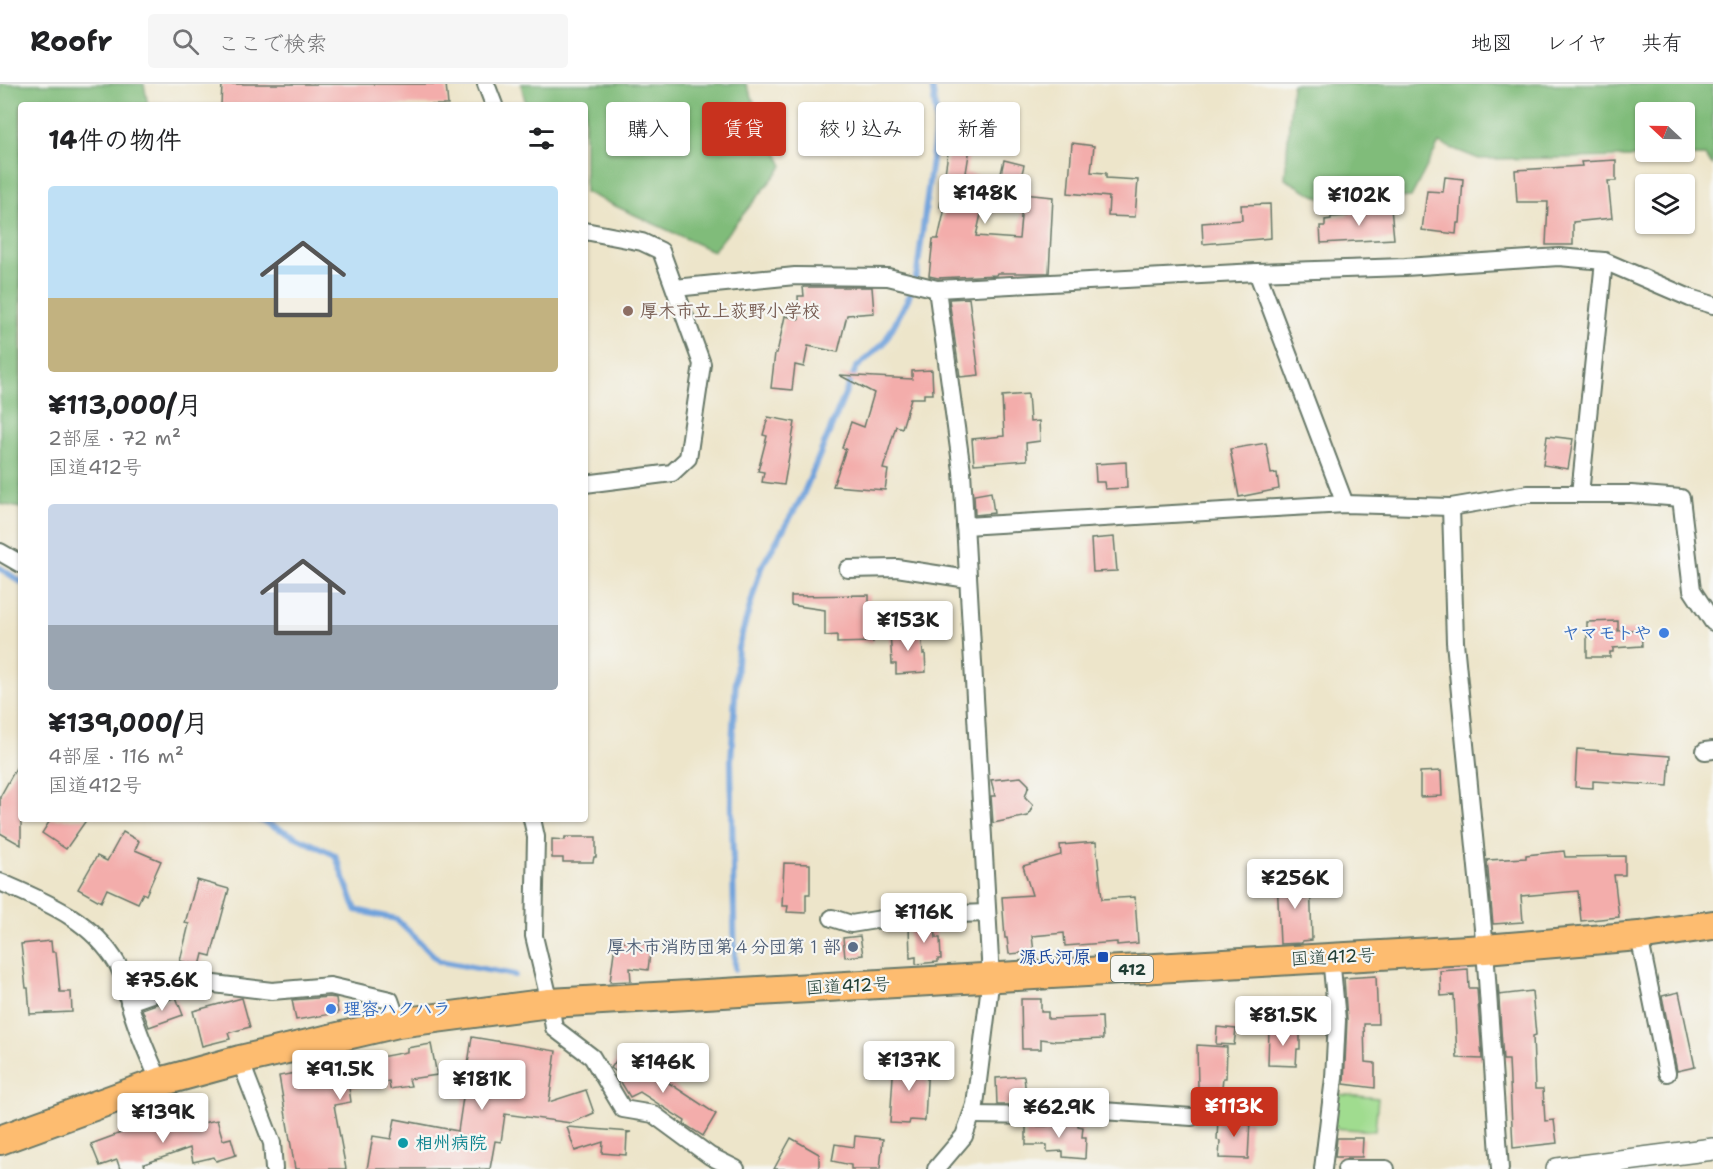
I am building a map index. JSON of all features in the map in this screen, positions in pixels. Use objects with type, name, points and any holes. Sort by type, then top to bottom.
[{"type":"highway","name":"国道412号","points":[[0,1140],[160,1082],[240,1060],[398,1023],[550,1003],[1485,949],[1640,936],[1713,925]]},
{"type":"street","points":[[486,84],[493,102]]},
{"type":"street","points":[[588,232],[642,242],[661,251],[702,364],[688,458],[672,473],[588,484]]},
{"type":"street","points":[[675,288],[795,276],[888,277],[937,289],[1257,272],[1405,267],[1542,256],[1604,261],[1690,298],[1713,305]]},
{"type":"street","points":[[1580,494],[1604,261]]},
{"type":"street","points":[[1257,272],[1345,504]]},
{"type":"street","points":[[936,1169],[964,1136],[975,1105],[991,977],[962,471],[937,289]]},
{"type":"street","points":[[965,526],[1345,504],[1451,507],[1528,494],[1631,494],[1681,498],[1692,590],[1713,622]]},
{"type":"street","points":[[1451,507],[1455,642],[1485,949],[1500,1169]]},
{"type":"street","points":[[0,552],[18,562]]},
{"type":"street","points":[[848,569],[897,568],[968,579]]},
{"type":"street","points":[[533,822],[536,837],[534,936],[554,1028],[592,1057],[623,1109],[653,1114],[710,1156],[736,1169]]},
{"type":"street","points":[[0,882],[48,903],[78,920],[94,935],[118,966],[141,1041],[160,1082]]},
{"type":"street","points":[[832,918],[851,924],[900,916],[987,913]]},
{"type":"street","points":[[1640,936],[1667,1073]]},
{"type":"street","points":[[1323,1169],[1334,1078],[1337,1020],[1330,957]]},
{"type":"street","points":[[129,1002],[189,981],[272,991],[330,986],[390,1000],[398,1023]]},
{"type":"street","points":[[240,1060],[272,1143],[274,1169]]},
{"type":"street","points":[[972,1115],[1044,1116],[1072,1108],[1192,1117]]},
{"type":"street","points":[[1557,1169],[1713,1149]]},
{"type":"street","points":[[1346,1169],[1386,1169]]},
{"type":"green space","points":[[0,84],[144,84],[147,102],[18,102],[18,507],[0,504]]},
{"type":"green space","points":[[521,84],[746,84],[754,102],[702,102],[702,156],[778,156],[783,166],[713,251],[588,193],[588,102],[525,102]]},
{"type":"green space","points":[[1292,84],[1713,84],[1713,165],[1705,156],[1695,156],[1695,102],[1635,102],[1635,157],[1479,159],[1439,143],[1411,197],[1329,203],[1285,179]]},
{"type":"green space","points":[[1336,1094],[1378,1098],[1375,1131],[1332,1128]]},
{"type":"building","points":[[222,84],[446,84],[448,102],[221,102]]},
{"type":"building","points":[[1072,143],[1094,146],[1091,172],[1106,173],[1106,178],[1138,180],[1135,217],[1108,216],[1109,197],[1068,193]]},
{"type":"building","points":[[948,156],[969,156],[966,173],[992,178],[988,202],[984,201],[976,236],[1019,239],[1023,194],[1053,197],[1049,273],[997,273],[996,275],[938,278],[929,276],[933,239],[938,239],[945,208],[940,207]]},
{"type":"building","points":[[1004,160],[1024,165],[1020,182],[1000,178]]},
{"type":"building","points":[[1616,160],[1616,181],[1608,181],[1612,218],[1573,222],[1573,245],[1546,245],[1548,202],[1517,202],[1515,170],[1582,166],[1581,162]]},
{"type":"building","points":[[1445,177],[1463,179],[1460,223],[1457,223],[1456,234],[1422,230],[1427,191],[1443,192]]},
{"type":"building","points":[[1270,204],[1271,238],[1203,244],[1202,223],[1242,220],[1241,205]]},
{"type":"building","points":[[1391,208],[1394,239],[1321,243],[1320,226],[1325,226],[1325,220],[1331,217]]},
{"type":"building","points":[[803,287],[872,287],[874,313],[847,315],[838,352],[808,346],[804,367],[795,365],[792,390],[771,388],[775,353],[777,353],[785,316],[799,319],[798,296],[804,296]]},
{"type":"building","points":[[969,298],[979,375],[960,377],[949,299]]},
{"type":"building","points":[[932,370],[933,394],[924,394],[924,398],[911,398],[902,428],[896,426],[883,469],[888,470],[885,490],[833,486],[846,449],[842,448],[851,422],[864,427],[874,393],[839,375],[912,379],[912,371]]},
{"type":"building","points":[[1028,394],[1030,422],[1039,421],[1040,441],[1026,443],[1027,460],[974,464],[972,439],[1004,436],[1002,396]]},
{"type":"building","points":[[768,417],[795,422],[784,485],[762,482],[764,472],[758,471],[767,436],[763,435]]},
{"type":"building","points":[[1547,436],[1573,439],[1568,469],[1543,465]]},
{"type":"building","points":[[1266,443],[1271,474],[1277,473],[1279,489],[1239,497],[1230,449]]},
{"type":"building","points":[[1126,462],[1127,488],[1105,489],[1104,482],[1096,482],[1095,464]]},
{"type":"building","points":[[991,492],[994,513],[975,515],[974,495]]},
{"type":"building","points":[[1114,537],[1117,571],[1093,572],[1091,539]]},
{"type":"building","points":[[869,595],[869,606],[873,606],[873,642],[837,643],[837,635],[825,636],[825,610],[791,605],[791,596]]},
{"type":"building","points":[[1618,621],[1618,631],[1641,629],[1642,646],[1613,648],[1610,657],[1587,657],[1587,622]]},
{"type":"building","points":[[921,630],[926,672],[896,674],[896,664],[892,664],[890,632]]},
{"type":"building","points":[[1577,749],[1670,756],[1668,786],[1593,781],[1593,788],[1575,787]]},
{"type":"building","points":[[18,764],[18,822],[21,822],[21,845],[0,833],[0,797]]},
{"type":"building","points":[[1441,771],[1442,796],[1420,797],[1420,772]]},
{"type":"building","points":[[1021,777],[1029,785],[1025,797],[1033,805],[1028,816],[993,823],[991,796],[995,796],[991,780]]},
{"type":"building","points":[[49,822],[85,822],[66,849],[42,833]]},
{"type":"building","points":[[123,832],[139,841],[135,850],[161,861],[146,895],[143,893],[138,903],[107,889],[101,902],[78,889],[97,856],[107,861]]},
{"type":"building","points":[[565,837],[596,837],[596,857],[593,862],[563,862],[563,858],[552,858],[552,839],[565,840]]},
{"type":"building","points":[[1096,842],[1102,899],[1135,897],[1138,943],[1117,945],[1117,942],[1065,946],[1064,933],[1032,936],[1034,952],[1009,954],[1007,938],[1005,938],[1002,897],[1032,895],[1023,866],[1061,855],[1060,845]]},
{"type":"building","points":[[1564,851],[1565,857],[1625,856],[1625,875],[1614,875],[1619,917],[1581,921],[1578,891],[1521,896],[1523,922],[1493,924],[1487,860],[1526,858],[1526,855]]},
{"type":"building","points":[[784,863],[810,864],[810,894],[806,894],[806,913],[787,912],[788,906],[782,906]]},
{"type":"building","points":[[1310,878],[1312,940],[1280,944],[1277,879]]},
{"type":"building","points":[[197,880],[229,889],[211,956],[203,954],[200,966],[180,961],[189,924],[185,923]]},
{"type":"building","points":[[935,925],[936,938],[940,938],[941,959],[938,959],[938,962],[916,964],[916,957],[910,958],[909,926]]},
{"type":"building","name":"厚木市消防団第４分団第１部","points":[[860,936],[863,955],[845,957],[843,938]]},
{"type":"building","points":[[51,941],[52,952],[56,952],[60,992],[71,992],[72,1012],[30,1014],[21,944]]},
{"type":"building","points":[[620,941],[651,945],[648,970],[630,968],[631,981],[610,982],[615,944],[620,945]]},
{"type":"building","points":[[1468,969],[1469,988],[1477,988],[1482,1059],[1457,1058],[1454,995],[1441,996],[1440,971]]},
{"type":"building","points":[[1376,976],[1378,1024],[1364,1024],[1365,1062],[1375,1063],[1375,1088],[1344,1084],[1347,1020],[1344,978]]},
{"type":"building","points":[[1498,985],[1499,995],[1532,991],[1536,1035],[1533,1036],[1535,1089],[1543,1089],[1545,1121],[1554,1120],[1557,1143],[1513,1148],[1509,1060],[1503,1060]]},
{"type":"building","points":[[1679,992],[1695,1067],[1677,1071],[1662,996]]},
{"type":"building","points":[[176,997],[183,1015],[149,1027],[142,1009]]},
{"type":"building","points":[[242,998],[250,1027],[228,1033],[230,1039],[202,1046],[193,1011]]},
{"type":"building","points":[[336,998],[338,1013],[296,1020],[292,1000]]},
{"type":"building","points":[[1021,999],[1041,999],[1041,1012],[1048,1012],[1048,1019],[1102,1017],[1103,1039],[1056,1041],[1041,1039],[1041,1049],[1022,1049]]},
{"type":"building","points":[[1217,1027],[1236,1029],[1234,1045],[1216,1044]]},
{"type":"building","points":[[1269,1029],[1300,1030],[1300,1049],[1297,1049],[1296,1066],[1268,1065]]},
{"type":"building","points":[[472,1037],[556,1051],[549,1102],[586,1090],[594,1113],[571,1123],[505,1114],[501,1142],[495,1141],[490,1169],[367,1169],[373,1136],[391,1139],[395,1119],[458,1131]]},
{"type":"building","points":[[431,1044],[437,1075],[409,1079],[411,1086],[390,1089],[389,1081],[349,1088],[351,1102],[334,1105],[346,1169],[295,1169],[279,1076],[407,1052],[407,1048]]},
{"type":"building","points":[[1197,1045],[1227,1047],[1226,1078],[1223,1078],[1222,1088],[1198,1088]]},
{"type":"building","points":[[622,1052],[716,1114],[703,1136],[684,1124],[685,1121],[640,1092],[630,1097],[619,1079],[621,1075],[611,1068]]},
{"type":"building","points":[[894,1060],[928,1062],[925,1121],[910,1120],[909,1124],[890,1123]]},
{"type":"building","points":[[1024,1076],[1027,1105],[997,1105],[996,1078]]},
{"type":"building","points":[[173,1117],[178,1131],[217,1120],[223,1140],[231,1138],[236,1155],[216,1161],[214,1157],[193,1162],[190,1148],[144,1164],[146,1169],[120,1169],[117,1160],[100,1166],[91,1144],[151,1122],[152,1124]]},
{"type":"building","points":[[1218,1118],[1250,1120],[1248,1159],[1219,1158]]},
{"type":"building","points":[[1078,1120],[1078,1126],[1083,1127],[1082,1137],[1086,1137],[1085,1159],[1063,1157],[1063,1151],[1047,1152],[1047,1145],[1026,1145],[1026,1126],[1046,1126]]},
{"type":"building","points":[[567,1127],[631,1132],[627,1133],[626,1155],[602,1153],[603,1142],[575,1151]]},
{"type":"building","points":[[855,1136],[883,1139],[880,1169],[851,1169],[851,1165],[832,1161],[835,1144],[854,1147]]},
{"type":"building","points":[[791,1138],[819,1154],[819,1169],[774,1169]]},
{"type":"building","points":[[1337,1138],[1363,1138],[1362,1157],[1335,1157]]},
{"type":"waterway","points":[[735,969],[731,761],[738,648],[761,568],[802,497],[856,368],[884,343],[908,299],[917,273],[937,121],[932,84]]},
{"type":"waterway","points":[[0,568],[18,580]]},
{"type":"waterway","points":[[264,822],[335,855],[356,910],[396,919],[439,961],[515,975]]},
{"type":"place","name":"厚木市立上荻野小学校","points":[[628,311]]},
{"type":"place","name":"ヤマモトや","points":[[1664,633]]},
{"type":"place","name":"厚木市消防団第４分団第１部","points":[[853,947]]},
{"type":"place","name":"源氏河原","points":[[1103,957]]},
{"type":"place","name":"理容ハクハラ","points":[[331,1009]]},
{"type":"place","name":"相州病院","points":[[403,1143]]}]
